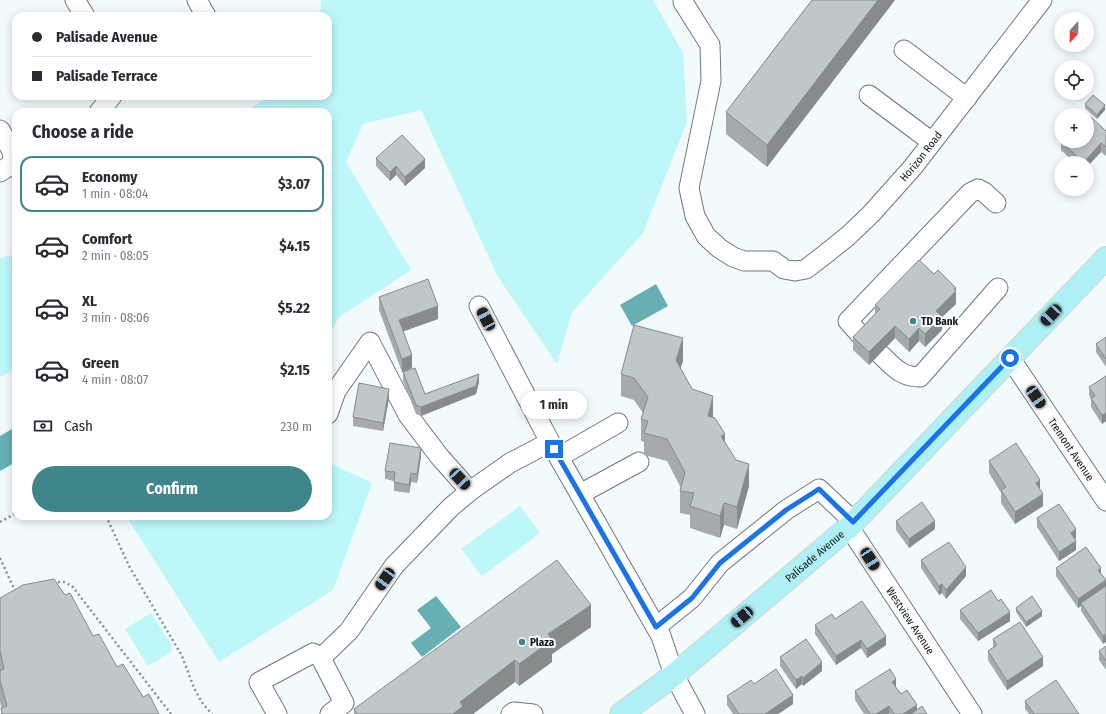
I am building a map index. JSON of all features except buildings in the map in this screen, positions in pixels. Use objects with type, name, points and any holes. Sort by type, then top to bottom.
[{"type":"main road","name":"Palisade Avenue","points":[[621,714],[674,675],[851,524],[1106,258]]},
{"type":"street","points":[[75,0],[82,12]]},
{"type":"street","points":[[197,0],[204,12]]},
{"type":"street","name":"Horizon Road","points":[[683,2],[710,45],[711,81],[689,188],[695,216],[706,236],[732,257],[744,261],[773,261],[784,269],[795,271],[806,269],[848,236],[871,214],[913,167],[1042,0]]},
{"type":"street","points":[[904,50],[967,98]]},
{"type":"street","points":[[869,95],[932,142]]},
{"type":"street","points":[[0,130],[12,151]]},
{"type":"street","points":[[0,172],[12,164]]},
{"type":"street","points":[[864,339],[848,321],[970,193],[978,189],[984,192],[996,203]]},
{"type":"street","points":[[880,354],[903,375],[909,377],[920,377],[998,288]]},
{"type":"street","points":[[479,306],[554,449],[661,636],[674,675],[695,714]]},
{"type":"street","points":[[332,402],[336,391],[370,342],[408,415],[439,456],[470,491]]},
{"type":"street","name":"Tremont Avenue","points":[[1010,358],[1106,501]]},
{"type":"street","points":[[321,658],[349,631],[394,566],[451,507],[470,491],[510,463],[554,449],[618,423]]},
{"type":"street","points":[[580,494],[639,462]]},
{"type":"street","name":"Westview Avenue","points":[[656,627],[692,598],[720,563],[786,510],[819,489],[851,524],[972,714]]},
{"type":"street","points":[[277,714],[259,682],[313,653],[321,658],[344,704],[330,714]]},
{"type":"street","points":[[511,714],[514,712],[524,712],[534,714]]},
{"type":"path","points":[[0,522],[12,515]]},
{"type":"path","points":[[108,520],[129,566],[182,656],[194,688],[203,704],[212,714]]},
{"type":"path","points":[[0,558],[17,595],[12,597]]},
{"type":"path","points":[[47,584],[54,581],[64,582],[72,586],[171,714]]},
{"type":"shaded area","points":[[321,0],[653,0],[683,53],[687,122],[643,233],[572,312],[557,364],[498,277],[421,110],[363,124],[346,162],[411,270],[339,317],[332,330],[332,108],[251,108],[263,100],[332,100],[332,12],[320,12]]},
{"type":"shaded area","points":[[12,255],[12,370],[0,377],[0,258]]},
{"type":"shaded area","points":[[656,284],[668,306],[632,326],[620,305]]},
{"type":"shaded area","points":[[12,429],[12,464],[0,471],[0,436]]},
{"type":"shaded area","points":[[332,464],[372,483],[333,590],[219,662],[129,520],[332,520]]},
{"type":"shaded area","points":[[520,506],[540,533],[482,576],[461,549]]},
{"type":"shaded area","points":[[436,596],[461,627],[422,657],[411,643],[431,628],[417,610]]},
{"type":"shaded area","points":[[151,613],[172,646],[171,652],[148,666],[125,629]]},
{"type":"place","name":"TD Bank","points":[[913,321]]},
{"type":"place","name":"Plaza","points":[[522,642]]},
{"type":"route","points":[[554,449],[656,627],[692,598],[720,563],[786,510],[819,489],[853,522],[1010,358]]}]
